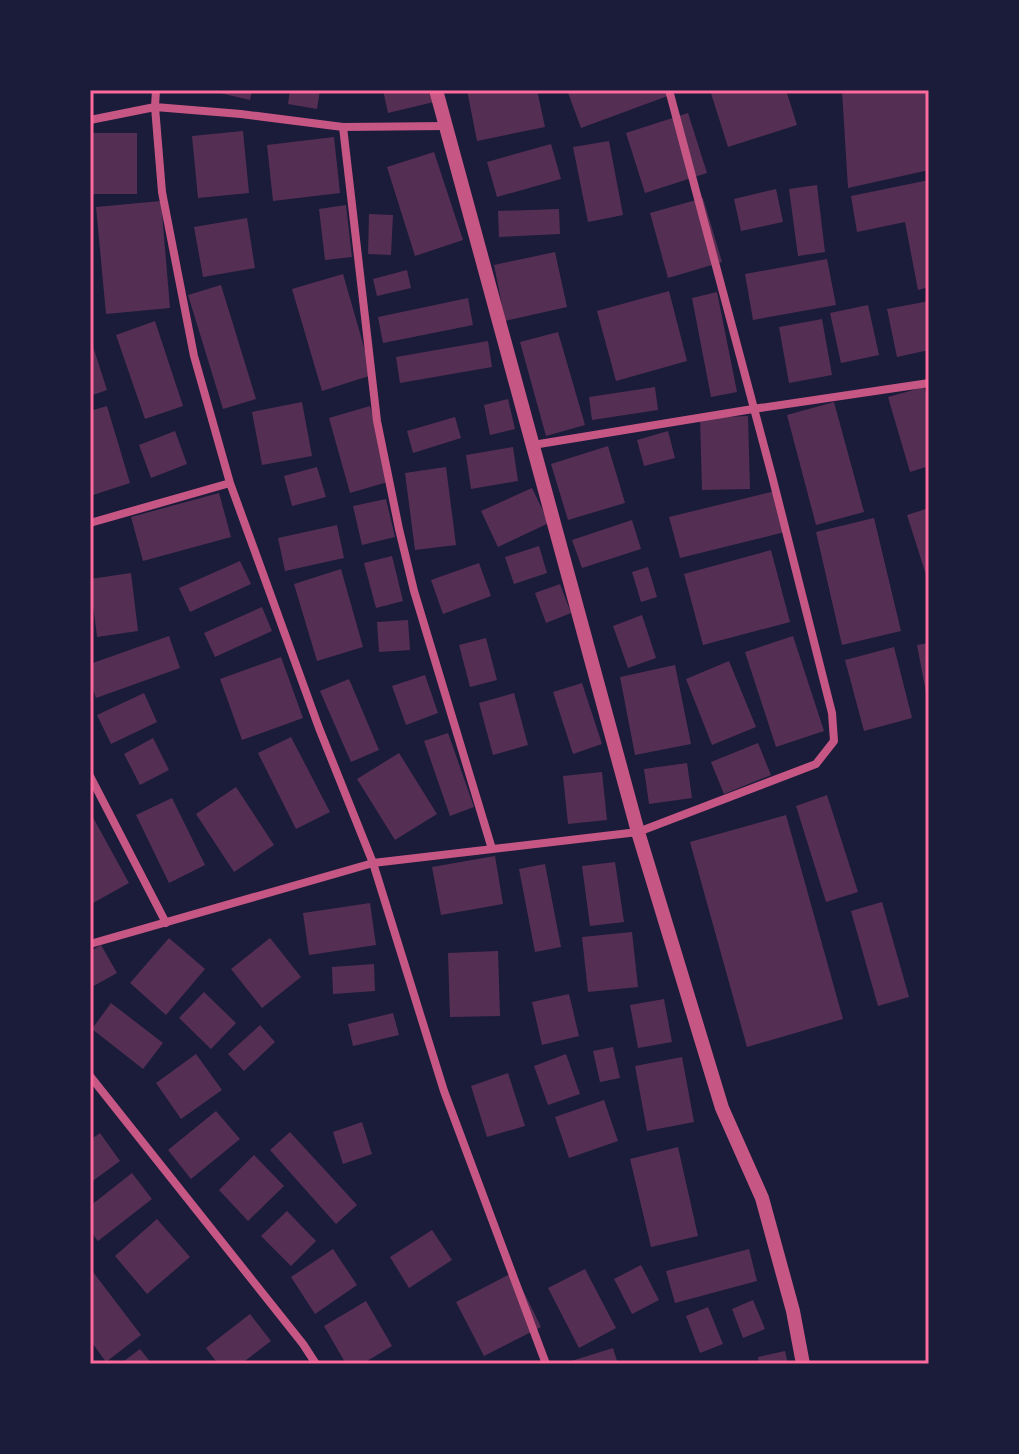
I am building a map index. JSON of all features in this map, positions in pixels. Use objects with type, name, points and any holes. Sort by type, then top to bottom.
[{"type":"street","points":[[156,90],[162,192],[194,356],[230,483],[319,728],[373,863],[444,1091],[546,1364]]},
{"type":"street","points":[[436,90],[638,832],[722,1108],[762,1198],[793,1311],[803,1364]]},
{"type":"street","points":[[90,944],[373,863],[638,832],[816,764],[834,741],[832,713],[669,90]]},
{"type":"street","points":[[90,120],[155,107],[343,127],[446,126]]},
{"type":"street","points":[[343,127],[377,421],[399,529],[414,591],[492,849]]},
{"type":"street","points":[[533,445],[929,383]]},
{"type":"street","points":[[90,523],[230,483]]},
{"type":"street","points":[[90,776],[166,923]]},
{"type":"street","points":[[90,1076],[316,1364]]},
{"type":"building","points":[[207,90],[252,90],[250,100]]},
{"type":"building","points":[[290,90],[320,90],[317,109],[288,104]]},
{"type":"building","points":[[383,90],[436,90],[438,101],[388,113]]},
{"type":"building","points":[[467,90],[537,90],[545,127],[477,141]]},
{"type":"building","points":[[567,90],[672,90],[673,94],[581,128]]},
{"type":"building","points":[[710,90],[786,90],[797,125],[728,147]]},
{"type":"building","points":[[844,90],[927,90],[929,170],[848,188]]},
{"type":"building","points":[[688,113],[707,173],[645,193],[626,133]]},
{"type":"building","points":[[243,131],[249,193],[198,198],[192,136]]},
{"type":"building","points":[[92,133],[137,133],[137,194],[91,194]]},
{"type":"building","points":[[334,137],[340,193],[273,201],[267,145]]},
{"type":"building","points":[[609,141],[623,215],[588,222],[573,147]]},
{"type":"building","points":[[551,144],[561,179],[497,197],[487,162]]},
{"type":"building","points":[[434,152],[463,240],[415,256],[387,167]]},
{"type":"building","points":[[929,180],[929,287],[918,290],[905,222],[857,232],[851,196]]},
{"type":"building","points":[[817,185],[825,252],[798,256],[789,189]]},
{"type":"building","points":[[776,189],[783,222],[741,231],[734,199]]},
{"type":"building","points":[[703,198],[722,262],[668,278],[650,213]]},
{"type":"building","points":[[161,201],[170,308],[106,314],[96,207]]},
{"type":"building","points":[[346,205],[352,257],[325,260],[319,209]]},
{"type":"building","points":[[559,209],[560,234],[499,237],[498,211]]},
{"type":"building","points":[[369,214],[393,215],[391,255],[368,254]]},
{"type":"building","points":[[247,218],[255,268],[203,277],[194,227]]},
{"type":"building","points":[[555,252],[567,307],[505,321],[494,265]]},
{"type":"building","points":[[827,259],[836,305],[753,320],[745,274]]},
{"type":"building","points":[[407,270],[411,288],[377,296],[373,279]]},
{"type":"building","points":[[343,274],[372,375],[322,391],[292,289]]},
{"type":"building","points":[[221,285],[256,399],[223,409],[188,295]]},
{"type":"building","points":[[669,291],[687,361],[616,381],[597,311]]},
{"type":"building","points":[[717,292],[737,392],[711,397],[692,298]]},
{"type":"building","points":[[468,298],[473,325],[383,343],[378,317]]},
{"type":"building","points":[[929,301],[929,350],[897,357],[887,309]]},
{"type":"building","points":[[868,305],[879,355],[841,363],[830,313]]},
{"type":"building","points":[[822,319],[832,375],[789,383],[779,327]]},
{"type":"building","points":[[155,321],[183,406],[145,419],[116,335]]},
{"type":"building","points":[[558,332],[585,425],[546,436],[520,342]]},
{"type":"building","points":[[90,337],[107,390],[90,396]]},
{"type":"building","points":[[488,341],[492,367],[400,383],[396,357]]},
{"type":"building","points":[[655,387],[658,410],[592,420],[589,397]]},
{"type":"building","points":[[924,387],[929,405],[929,466],[910,472],[888,397]]},
{"type":"building","points":[[508,399],[515,429],[490,435],[484,405]]},
{"type":"building","points":[[302,402],[312,456],[262,465],[252,412]]},
{"type":"building","points":[[834,402],[864,512],[816,525],[787,415]]},
{"type":"building","points":[[107,406],[130,483],[90,496],[90,411]]},
{"type":"building","points":[[370,406],[391,481],[350,493],[329,418]]},
{"type":"building","points":[[748,416],[750,489],[702,490],[700,418]]},
{"type":"building","points":[[455,417],[461,438],[413,453],[407,431]]},
{"type":"building","points":[[175,431],[187,464],[151,478],[139,445]]},
{"type":"building","points":[[668,431],[675,458],[644,466],[637,440]]},
{"type":"building","points":[[608,446],[625,503],[568,520],[551,464]]},
{"type":"building","points":[[513,447],[518,481],[471,489],[466,455]]},
{"type":"building","points":[[317,467],[326,497],[292,506],[284,476]]},
{"type":"building","points":[[446,467],[456,545],[415,550],[405,473]]},
{"type":"building","points":[[532,488],[549,523],[498,547],[481,511]]},
{"type":"building","points":[[775,491],[785,532],[680,558],[669,517]]},
{"type":"building","points":[[219,493],[231,537],[143,561],[131,517]]},
{"type":"building","points":[[386,499],[395,537],[362,545],[353,506]]},
{"type":"building","points":[[929,508],[929,581],[928,581],[907,515]]},
{"type":"building","points":[[874,518],[901,631],[842,645],[816,532]]},
{"type":"building","points":[[632,520],[641,549],[582,568],[572,540]]},
{"type":"building","points":[[337,525],[344,558],[285,571],[278,538]]},
{"type":"building","points":[[539,546],[547,573],[514,584],[505,557]]},
{"type":"building","points":[[771,550],[790,622],[703,645],[684,574]]},
{"type":"building","points":[[392,556],[403,601],[376,608],[364,563]]},
{"type":"building","points":[[240,561],[251,584],[190,612],[179,588]]},
{"type":"building","points":[[479,563],[491,596],[443,614],[431,580]]},
{"type":"building","points":[[648,567],[657,597],[641,602],[632,572]]},
{"type":"building","points":[[341,569],[363,647],[317,661],[294,584]]},
{"type":"building","points":[[131,573],[138,631],[97,637],[90,579]]},
{"type":"building","points":[[560,584],[571,613],[546,623],[535,593]]},
{"type":"building","points":[[262,607],[272,631],[215,657],[204,633]]},
{"type":"building","points":[[642,615],[656,658],[628,668],[613,626]]},
{"type":"building","points":[[408,620],[410,650],[379,652],[377,622]]},
{"type":"building","points":[[169,636],[180,668],[96,698],[90,681],[90,664]]},
{"type":"building","points":[[793,636],[824,731],[776,747],[745,652]]},
{"type":"building","points":[[486,638],[497,680],[470,687],[459,645]]},
{"type":"building","points":[[929,643],[929,702],[928,703],[917,645]]},
{"type":"building","points":[[894,647],[912,718],[864,731],[845,660]]},
{"type":"building","points":[[281,657],[303,718],[242,740],[220,679]]},
{"type":"building","points":[[729,661],[756,727],[712,745],[686,679]]},
{"type":"building","points":[[675,665],[691,744],[635,755],[620,677]]},
{"type":"building","points":[[425,675],[438,713],[406,725],[392,686]]},
{"type":"building","points":[[349,679],[379,750],[351,762],[320,691]]},
{"type":"building","points":[[582,683],[602,744],[573,754],[553,692]]},
{"type":"building","points":[[144,693],[157,722],[111,744],[97,715]]},
{"type":"building","points":[[514,693],[528,745],[493,755],[479,703]]},
{"type":"building","points":[[448,733],[474,807],[450,816],[424,741]]},
{"type":"building","points":[[291,737],[330,812],[296,829],[258,753]]},
{"type":"building","points":[[153,738],[169,770],[140,785],[124,754]]},
{"type":"building","points":[[758,743],[771,775],[724,794],[711,762]]},
{"type":"building","points":[[399,753],[437,814],[395,840],[357,779]]},
{"type":"building","points":[[687,763],[692,798],[649,804],[644,769]]},
{"type":"building","points":[[602,772],[607,820],[568,824],[563,776]]},
{"type":"building","points":[[236,787],[274,845],[234,872],[196,814]]},
{"type":"building","points":[[827,795],[858,892],[826,902],[796,806]]},
{"type":"building","points":[[172,798],[205,865],[169,883],[136,815]]},
{"type":"building","points":[[90,812],[129,883],[93,903],[90,898]]},
{"type":"building","points":[[786,815],[843,1019],[747,1047],[690,842]]},
{"type":"building","points":[[495,856],[503,904],[441,915],[432,867]]},
{"type":"building","points":[[615,862],[624,922],[590,926],[582,866]]},
{"type":"building","points":[[545,864],[561,947],[535,952],[519,869]]},
{"type":"building","points":[[882,902],[909,997],[878,1006],[851,911]]},
{"type":"building","points":[[370,903],[376,945],[309,955],[303,913]]},
{"type":"building","points":[[632,932],[638,987],[588,992],[582,937]]},
{"type":"building","points":[[169,938],[205,969],[166,1015],[130,983]]},
{"type":"building","points":[[270,938],[301,977],[262,1008],[231,969]]},
{"type":"building","points":[[101,945],[117,973],[90,988],[90,951]]},
{"type":"building","points":[[498,951],[500,1016],[450,1017],[448,953]]},
{"type":"building","points":[[374,964],[375,991],[333,994],[332,967]]},
{"type":"building","points":[[204,992],[236,1023],[211,1049],[179,1018]]},
{"type":"building","points":[[569,994],[579,1036],[542,1045],[532,1002]]},
{"type":"building","points":[[664,999],[672,1042],[638,1048],[630,1005]]},
{"type":"building","points":[[111,1003],[163,1043],[143,1069],[92,1029]]},
{"type":"building","points":[[393,1013],[399,1035],[353,1046],[348,1024]]},
{"type":"building","points":[[260,1025],[275,1042],[244,1071],[228,1054]]},
{"type":"building","points":[[613,1047],[620,1078],[600,1082],[593,1051]]},
{"type":"building","points":[[196,1054],[222,1090],[181,1119],[156,1083]]},
{"type":"building","points":[[566,1054],[580,1094],[548,1105],[534,1066]]},
{"type":"building","points":[[682,1057],[694,1122],[647,1131],[635,1066]]},
{"type":"building","points":[[508,1073],[525,1126],[487,1137],[471,1086]]},
{"type":"building","points":[[604,1100],[618,1141],[569,1158],[555,1117]]},
{"type":"building","points":[[216,1111],[240,1139],[191,1179],[168,1150]]},
{"type":"building","points":[[362,1122],[372,1154],[343,1164],[333,1132]]},
{"type":"building","points":[[290,1132],[357,1205],[336,1224],[270,1150]]},
{"type":"building","points":[[100,1133],[120,1161],[90,1183],[90,1140]]},
{"type":"building","points":[[678,1147],[698,1236],[651,1247],[630,1159]]},
{"type":"building","points":[[254,1155],[284,1186],[248,1221],[219,1190]]},
{"type":"building","points":[[132,1173],[152,1199],[98,1241],[90,1231],[90,1206]]},
{"type":"building","points":[[287,1211],[316,1241],[291,1266],[261,1236]]},
{"type":"building","points":[[157,1219],[190,1257],[147,1294],[115,1256]]},
{"type":"building","points":[[432,1230],[452,1260],[409,1288],[390,1257]]},
{"type":"building","points":[[333,1249],[357,1285],[315,1314],[291,1277]]},
{"type":"building","points":[[749,1249],[757,1281],[675,1303],[666,1271]]},
{"type":"building","points":[[641,1265],[659,1300],[632,1314],[614,1279]]},
{"type":"building","points":[[90,1268],[141,1335],[106,1362],[90,1340]]},
{"type":"building","points":[[585,1269],[616,1328],[579,1348],[548,1288]]},
{"type":"building","points":[[514,1272],[541,1327],[484,1356],[456,1302]]},
{"type":"building","points":[[753,1300],[765,1329],[743,1338],[732,1309]]},
{"type":"building","points":[[366,1301],[392,1346],[362,1364],[346,1364],[324,1326]]},
{"type":"building","points":[[708,1307],[723,1344],[700,1353],[686,1316]]},
{"type":"building","points":[[250,1314],[271,1341],[241,1364],[218,1364],[206,1348]]},
{"type":"building","points":[[613,1348],[618,1364],[565,1364],[565,1363]]},
{"type":"building","points":[[140,1349],[152,1364],[120,1364]]},
{"type":"building","points":[[785,1351],[788,1364],[759,1364],[758,1357]]}]
